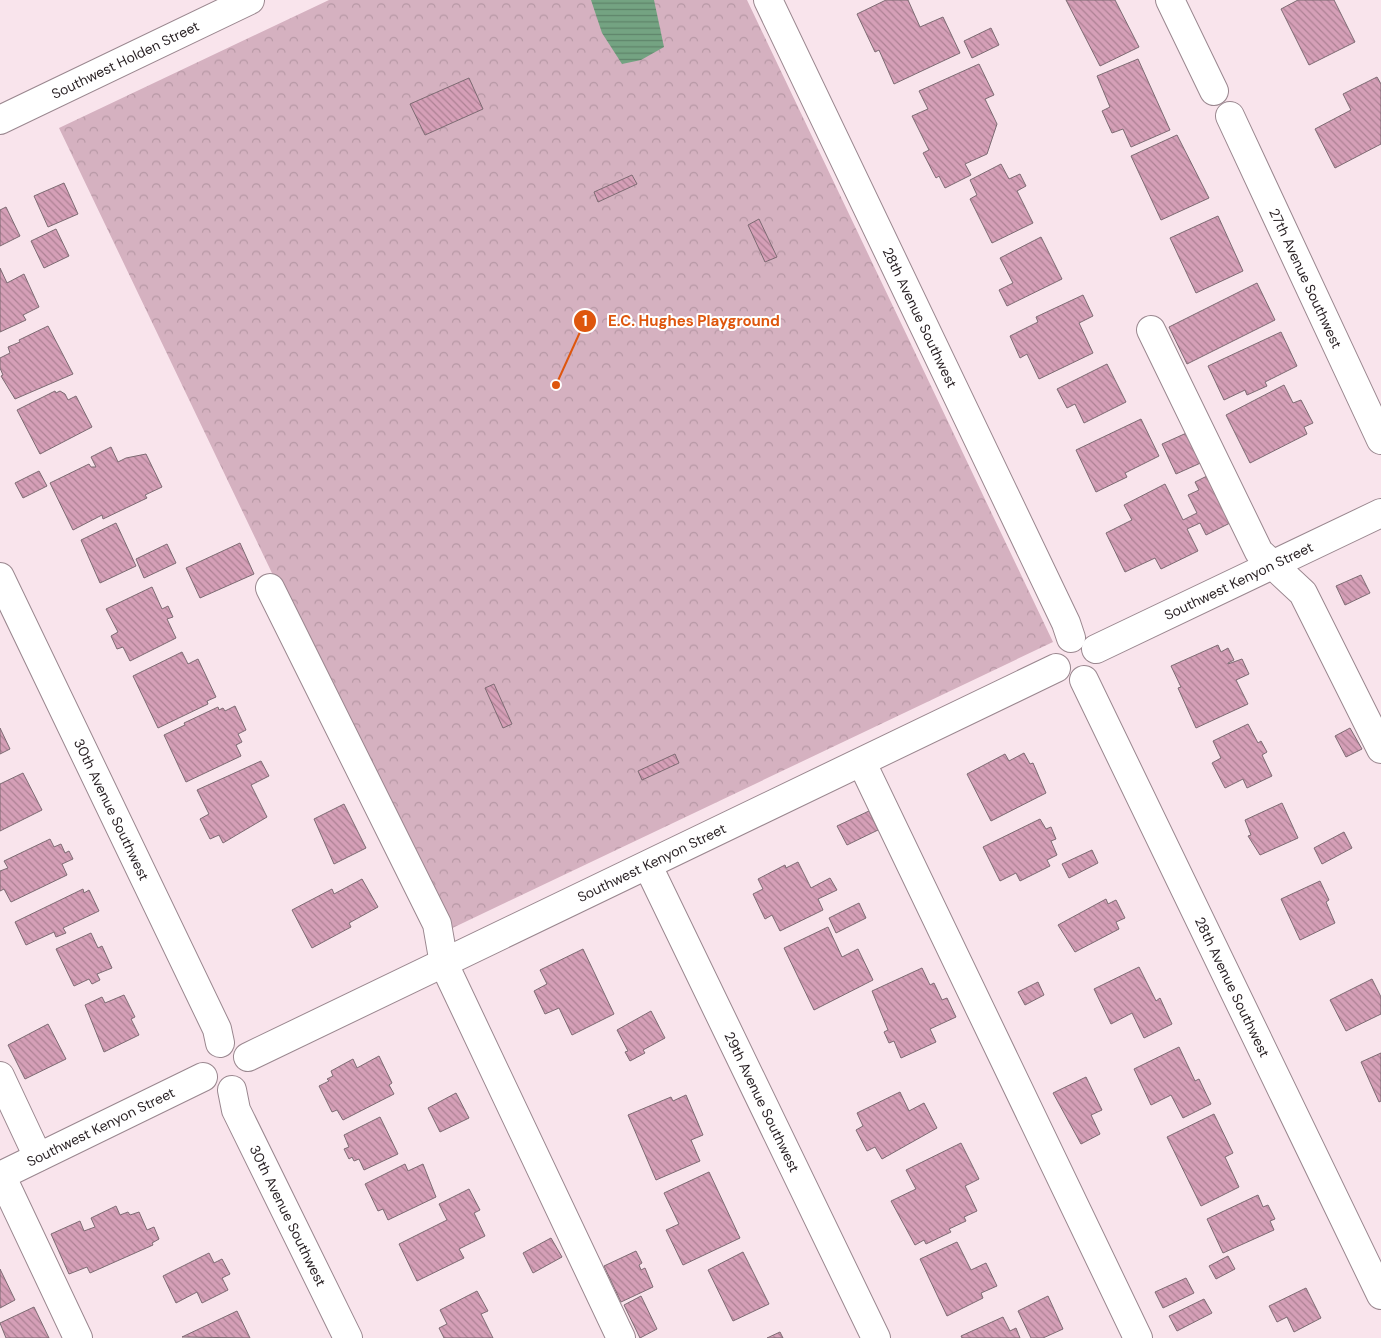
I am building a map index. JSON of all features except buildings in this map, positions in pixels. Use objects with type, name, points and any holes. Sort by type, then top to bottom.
[{"type":"street","name":"Southwest Holden Street","points":[[0,120],[250,0]]},
{"type":"street","name":"28th Avenue Southwest","points":[[768,0],[1066,623],[1070,638]]},
{"type":"street","points":[[1170,0],[1214,91]]},
{"type":"street","name":"27th Avenue Southwest","points":[[1230,116],[1381,440]]},
{"type":"street","points":[[1151,330],[1259,552],[1303,593],[1381,748]]},
{"type":"street","name":"Southwest Kenyon Street","points":[[1096,649],[1381,512]]},
{"type":"street","name":"30th Avenue Southwest","points":[[0,577],[217,1030],[220,1043]]},
{"type":"street","points":[[270,588],[437,924],[444,964],[621,1338]]},
{"type":"street","points":[[1070,638],[1085,639],[1096,649],[1098,664],[1091,676],[1084,680],[1070,681],[1064,678],[1056,668],[1055,652],[1064,640],[1070,638]]},
{"type":"street","name":"Southwest Kenyon Street","points":[[248,1057],[1056,668]]},
{"type":"street","name":"28th Avenue Southwest","points":[[1084,680],[1381,1294]]},
{"type":"street","points":[[862,763],[1138,1338]]},
{"type":"street","name":"29th Avenue Southwest","points":[[648,866],[876,1338]]},
{"type":"street","points":[[220,1043],[236,1045],[248,1057],[250,1071],[248,1078],[243,1085],[232,1090],[219,1091],[212,1088],[203,1077],[201,1066],[203,1058],[213,1046],[220,1043]]},
{"type":"street","points":[[0,1076],[38,1157]]},
{"type":"street","name":"Southwest Kenyon Street","points":[[1,1176],[203,1077]]},
{"type":"street","name":"30th Avenue Southwest","points":[[232,1090],[236,1110],[348,1338]]},
{"type":"street","points":[[1,1176],[78,1338]]},
{"type":"green space","points":[[329,0],[747,0],[1053,642],[442,933],[438,920],[59,128]]},
{"type":"shaded area","points":[[591,0],[654,0],[664,47],[641,60],[622,64],[602,33]]},
{"type":"place","name":"E.C. Hughes Playground","points":[[556,385]]}]
